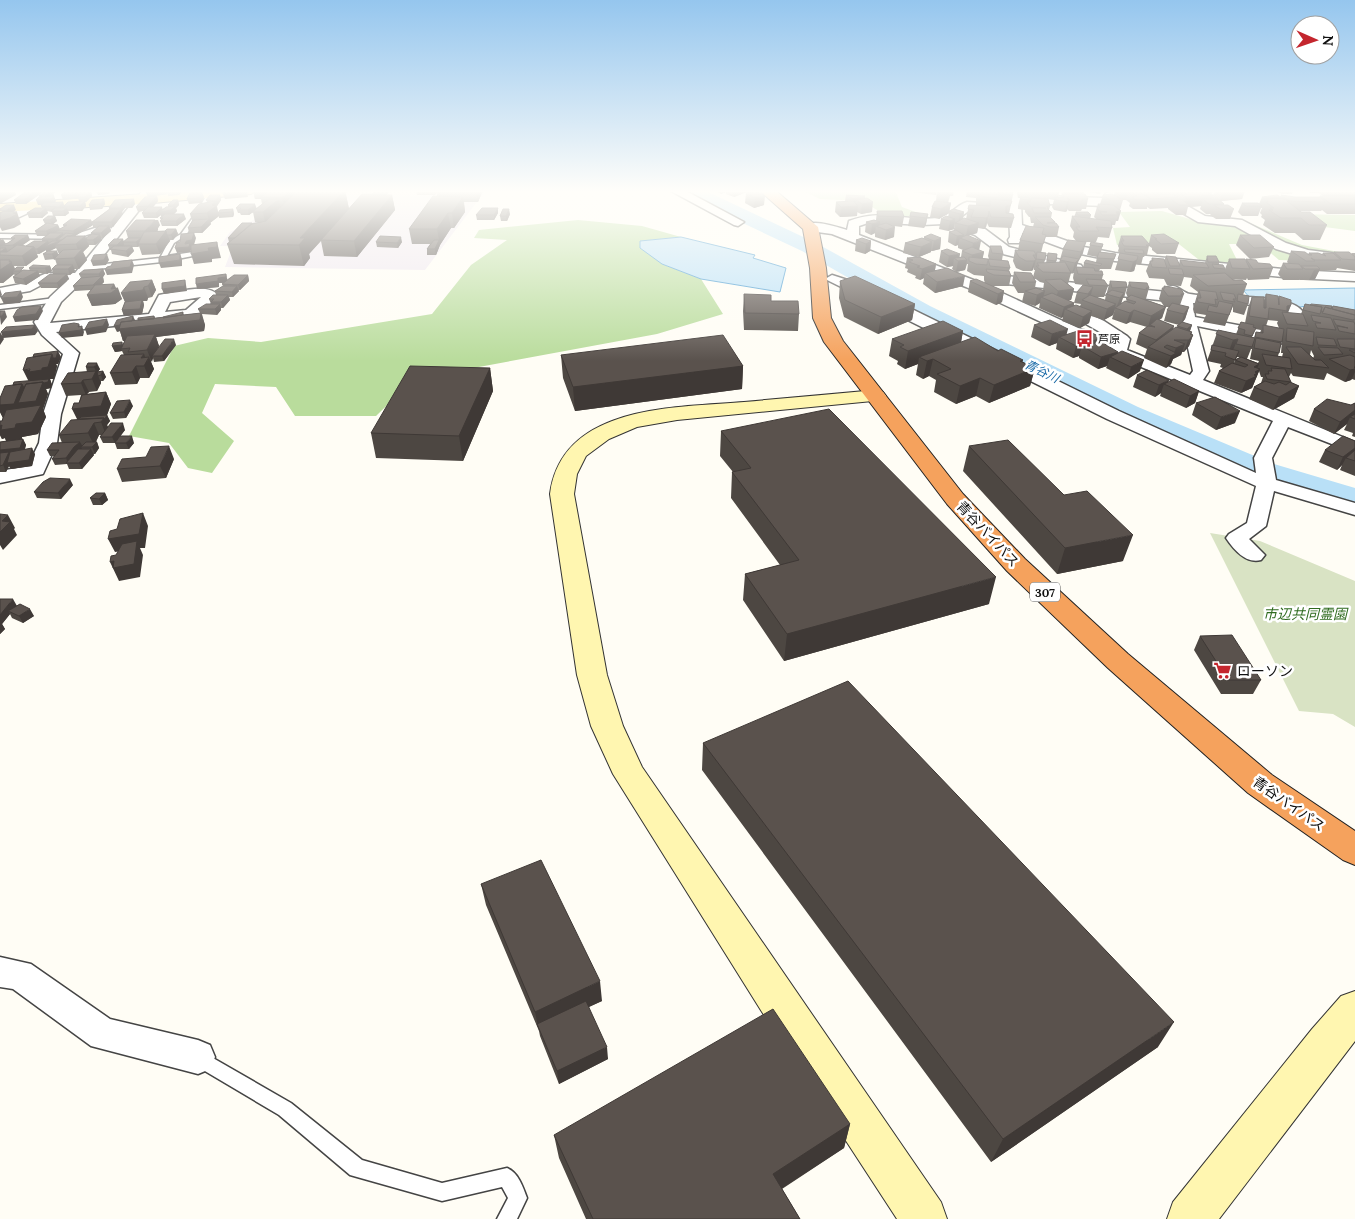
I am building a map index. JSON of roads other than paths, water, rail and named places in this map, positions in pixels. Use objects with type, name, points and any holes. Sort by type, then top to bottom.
[{"type":"highway","name":"青谷バイパス","points":[[816,247],[825,273],[822,318],[834,342],[955,499],[1016,565],[1118,661],[1260,784],[1355,850]]},
{"type":"street","points":[[0,477],[36,470],[48,443],[43,415],[71,353],[65,345],[49,336],[42,322],[55,300],[83,272],[103,247]]},
{"type":"street","points":[[876,247],[1028,309],[1118,352],[1355,448]]},
{"type":"street","points":[[1000,247],[1026,257],[1088,270]]},
{"type":"street","points":[[1004,250],[1007,247]]},
{"type":"street","points":[[1071,247],[1115,257],[1293,274],[1355,277]]},
{"type":"street","points":[[1284,247],[1306,254],[1355,260]]},
{"type":"street","points":[[1004,250],[1011,269],[1032,283],[1042,297],[1099,324],[1122,338],[1118,352]]},
{"type":"street","points":[[936,270],[1032,283],[1185,298],[1254,301],[1282,306],[1296,312],[1293,322]]},
{"type":"street","points":[[5,292],[26,288],[47,277],[83,272]]},
{"type":"street","points":[[825,273],[1113,415],[1266,481],[1355,508]]},
{"type":"street","points":[[1124,278],[1167,288],[1185,298]]},
{"type":"street","points":[[1185,298],[1188,320],[1201,371],[1193,383]]},
{"type":"street","points":[[44,328],[156,317]]},
{"type":"street","points":[[1188,320],[1296,340]]},
{"type":"street","points":[[876,396],[669,416],[625,424],[603,433],[583,447],[570,460],[563,476],[562,494],[592,675],[607,726],[629,774],[776,999],[924,1219]]},
{"type":"street","points":[[1254,555],[1236,538],[1256,526],[1266,481],[1263,458],[1283,419]]},
{"type":"street","points":[[0,972],[20,975],[103,1034],[198,1057]]},
{"type":"street","points":[[1190,1219],[1320,1050],[1355,1010]]},
{"type":"lane","points":[[162,260],[169,247]]},
{"type":"lane","points":[[83,272],[217,250]]},
{"type":"lane","points":[[0,302],[5,292]]},
{"type":"lane","points":[[0,307],[55,300]]},
{"type":"lane","points":[[198,1057],[285,1109],[357,1168],[442,1192],[507,1177],[518,1198],[507,1219]]},
{"type":"water","points":[[722,247],[755,255],[753,258],[786,268],[780,292],[701,279],[662,264],[640,248]]},
{"type":"water","points":[[1355,288],[1355,312],[1348,313],[1306,306],[1295,308],[1251,299],[1243,290]]},
{"type":"waterway","name":"青谷川","points":[[809,247],[922,311],[1128,413],[1263,470],[1355,498]]},
{"type":"place","name":"芦原","points":[[1084,339]]},
{"type":"place","name":"ローソン","points":[[1223,671]]},
{"type":"park label","name":"市辺共同霊園","points":[[1305,614]]}]
